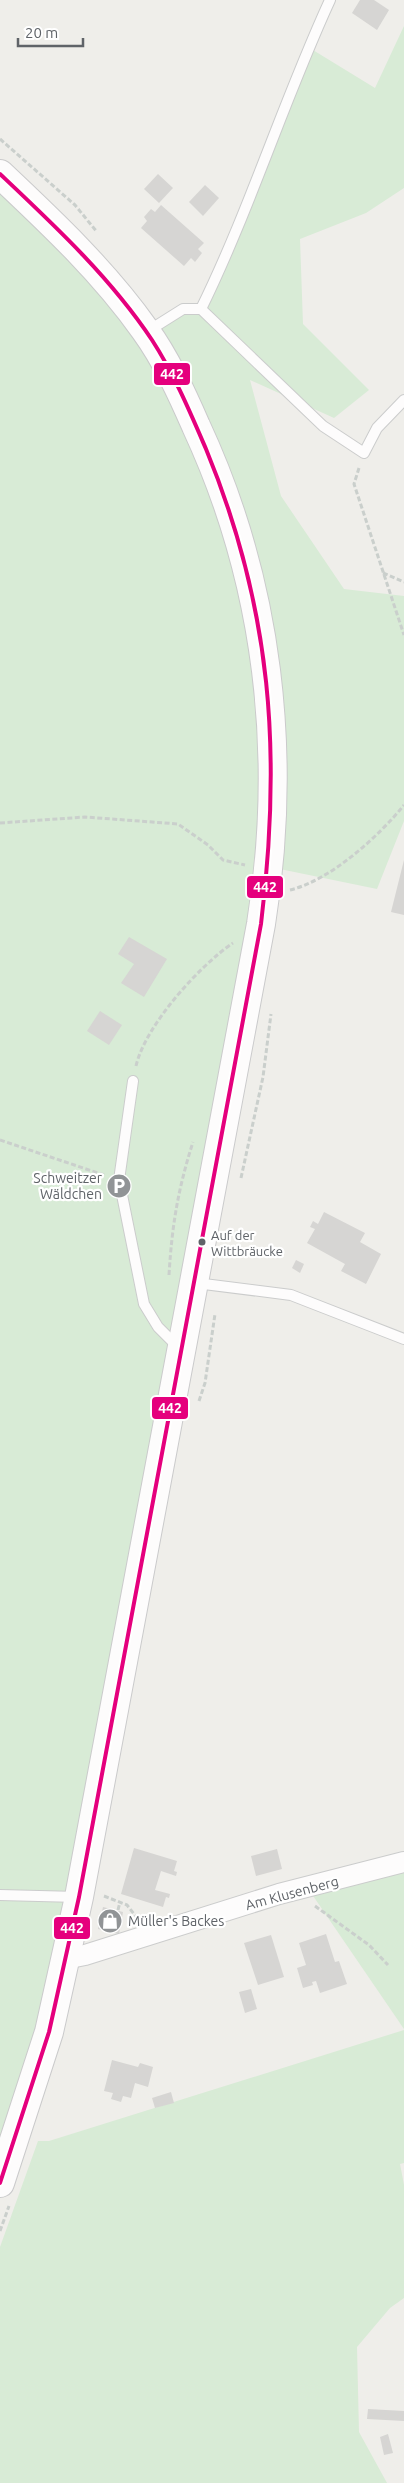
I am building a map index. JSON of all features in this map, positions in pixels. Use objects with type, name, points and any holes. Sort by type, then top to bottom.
[{"type":"main road","points":[[0,174],[62,232],[108,281],[147,332],[181,392],[211,457],[240,541],[261,627],[268,677],[274,777],[270,867],[206,1284],[182,1350],[80,1892],[49,2032],[5,2193]]},
{"type":"street","name":"Am Klusenberg","points":[[65,1959],[85,1955],[292,1891],[404,1862]]},
{"type":"lane","points":[[201,309],[232,241],[308,47],[330,0]]},
{"type":"lane","points":[[147,332],[183,309],[201,309],[323,426],[364,453],[377,428],[404,400]]},
{"type":"lane","points":[[133,1081],[119,1180],[144,1304],[158,1327],[182,1350]]},
{"type":"lane","points":[[206,1284],[291,1295],[404,1339]]},
{"type":"lane","points":[[0,1895],[80,1892]]},
{"type":"path","points":[[0,139],[75,205],[99,234]]},
{"type":"path","points":[[364,453],[354,484],[404,635]]},
{"type":"path","points":[[383,573],[404,582]]},
{"type":"path","points":[[289,880],[288,890],[306,886],[338,865],[386,827],[404,804]]},
{"type":"path","points":[[0,823],[85,817],[178,824],[208,845],[223,860],[249,865]]},
{"type":"path","points":[[133,1081],[138,1056],[159,1018],[215,956],[261,924]]},
{"type":"path","points":[[240,1181],[263,1077],[272,1008]]},
{"type":"path","points":[[0,1140],[119,1180]]},
{"type":"path","points":[[196,1407],[205,1383],[213,1334],[206,1284]]},
{"type":"path","points":[[292,1891],[348,1929],[388,1966]]},
{"type":"path","points":[[80,1892],[127,1905],[148,1935]]},
{"type":"path","points":[[118,1910],[120,1902]]},
{"type":"path","points":[[0,2231],[5,2193]]},
{"type":"green space","points":[[404,26],[404,188],[366,213],[300,239],[303,324],[369,390],[334,418],[250,380],[281,496],[344,589],[404,596],[404,821],[377,889],[270,867],[129,1627],[0,2183],[0,174],[147,332],[166,318],[201,309],[308,47],[375,88]]},
{"type":"green space","points":[[404,1862],[404,2029],[307,1887]]},
{"type":"green space","points":[[404,2030],[404,2163],[400,2164],[404,2185],[404,2298],[390,2308],[357,2347],[359,2432],[387,2483],[0,2483],[0,2247],[38,2141],[49,2141]]},
{"type":"building","points":[[360,0],[374,0],[389,10],[377,30],[352,13]]},
{"type":"building","points":[[158,174],[173,188],[159,203],[144,189]]},
{"type":"building","points":[[205,185],[219,198],[203,216],[189,202]]},
{"type":"building","points":[[161,205],[204,243],[198,249],[202,253],[195,262],[191,258],[184,266],[141,228],[147,221],[144,217],[151,209],[155,212]]},
{"type":"building","points":[[404,860],[404,915],[391,912]]},
{"type":"building","points":[[129,937],[167,959],[144,997],[121,983],[134,964],[118,954]]},
{"type":"building","points":[[100,1011],[122,1025],[109,1045],[87,1031]]},
{"type":"building","points":[[324,1212],[365,1233],[360,1242],[381,1254],[366,1284],[341,1271],[345,1264],[307,1243],[315,1229],[310,1227],[313,1221],[318,1224]]},
{"type":"building","points":[[296,1260],[304,1264],[300,1273],[292,1268]]},
{"type":"building","points":[[134,1848],[177,1861],[174,1871],[177,1872],[176,1876],[161,1871],[155,1890],[170,1894],[169,1898],[166,1897],[163,1907],[121,1894]]},
{"type":"building","points":[[277,1849],[282,1869],[256,1876],[251,1856]]},
{"type":"building","points":[[103,1907],[123,1912],[119,1934],[98,1929]]},
{"type":"building","points":[[326,1934],[335,1962],[339,1961],[347,1984],[320,1993],[316,1981],[312,1982],[313,1985],[303,1988],[297,1968],[306,1965],[299,1943]]},
{"type":"building","points":[[271,1935],[284,1977],[258,1985],[244,1943]]},
{"type":"building","points":[[251,1989],[257,2009],[245,2013],[239,1992]]},
{"type":"building","points":[[112,2060],[138,2067],[140,2063],[153,2067],[148,2087],[135,2083],[131,2098],[123,2096],[121,2102],[111,2099],[113,2093],[104,2091]]},
{"type":"building","points":[[171,2092],[174,2103],[155,2108],[152,2098]]},
{"type":"building","points":[[368,2409],[404,2411],[404,2421],[367,2419]]},
{"type":"building","points":[[388,2434],[393,2453],[384,2455],[380,2437]]},
{"type":"transit line","name":"442","points":[[0,174],[100,273],[136,317],[167,366],[206,449],[228,508],[245,567],[258,625],[266,682],[271,800],[261,924],[79,1897],[49,2032],[0,2183]]},
{"type":"place","name":"Schweitzer Wäldchen","points":[[119,1186]]},
{"type":"place","name":"Auf der Wittbräucke","points":[[202,1242]]},
{"type":"place","name":"Müller's Backes","points":[[110,1921]]}]
